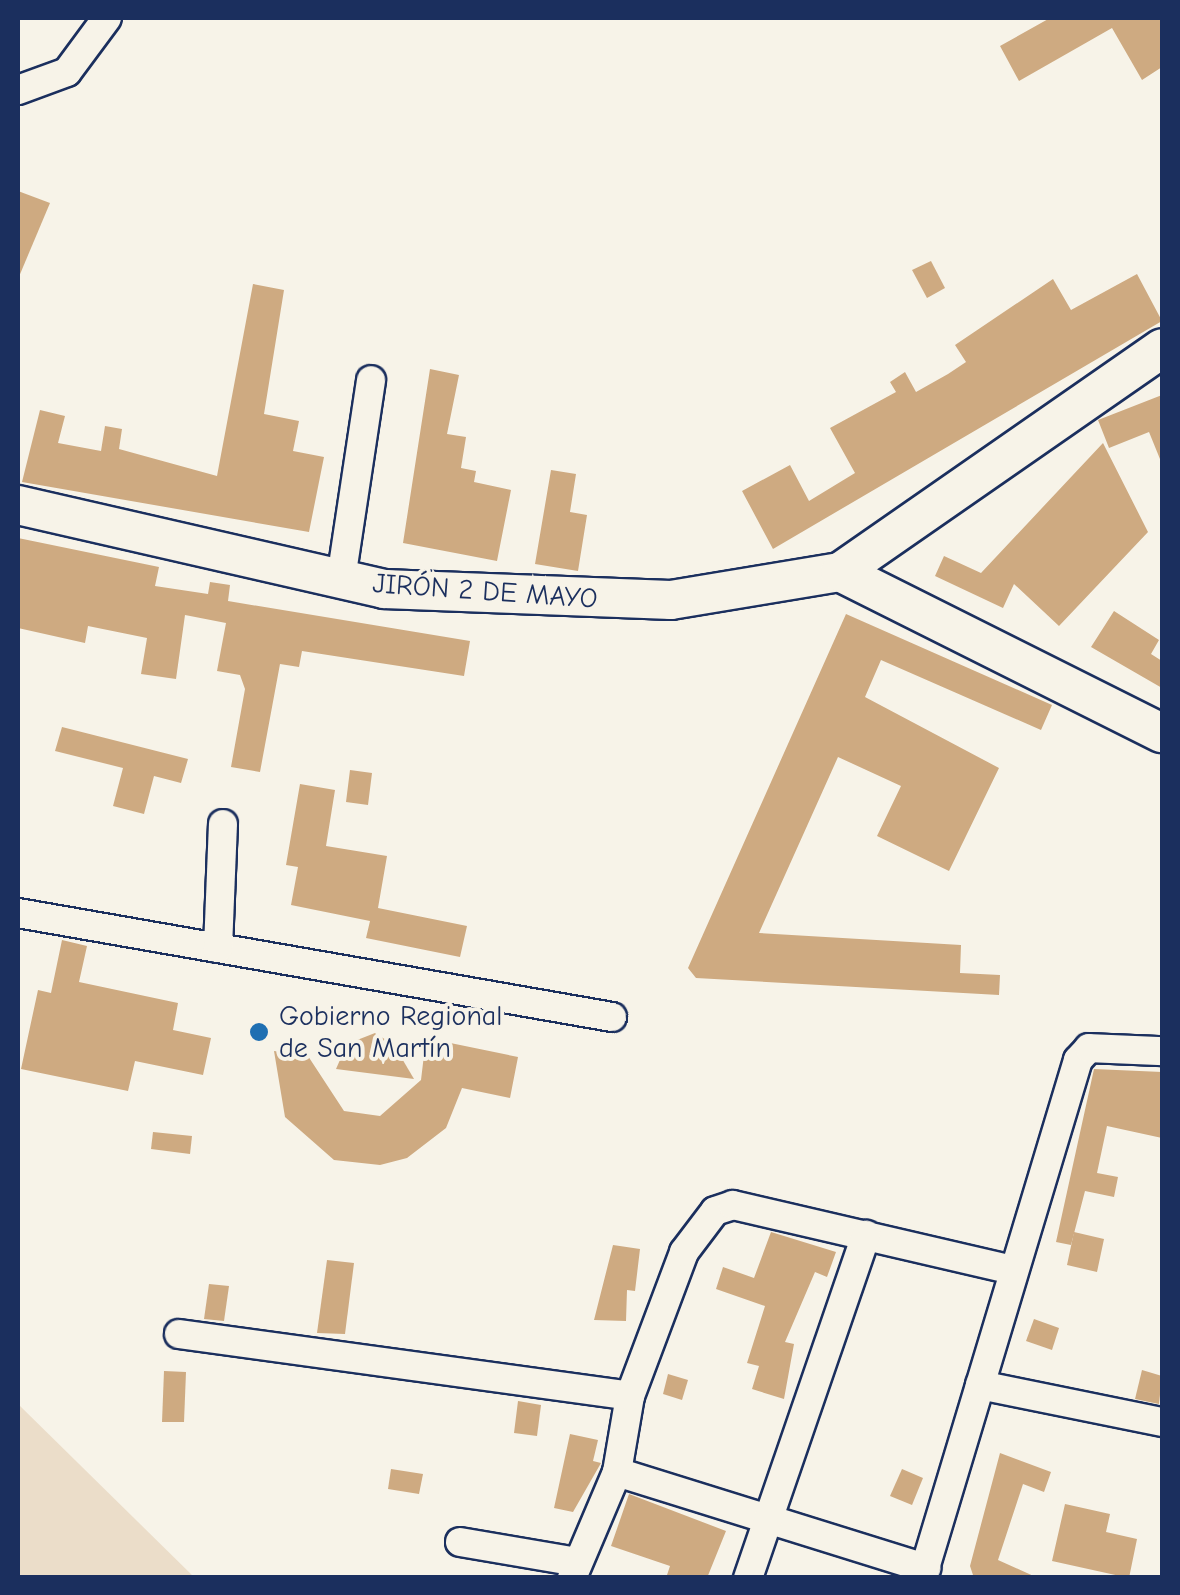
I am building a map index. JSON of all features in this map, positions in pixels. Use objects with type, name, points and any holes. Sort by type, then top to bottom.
[{"type":"main road","points":[[1160,353],[840,572],[1162,733]]},
{"type":"main road","name":"JIRÓN 2 DE MAYO","points":[[18,505],[341,579],[474,596],[671,600],[840,572]]},
{"type":"street","points":[[18,90],[67,72],[107,18]]},
{"type":"street","points":[[341,579],[370,380]]},
{"type":"street","points":[[218,948],[223,824]]},
{"type":"street","points":[[18,914],[612,1017]]},
{"type":"street","points":[[616,1472],[768,1518],[924,1573],[1078,1060],[1089,1048],[1162,1050]]},
{"type":"street","points":[[460,1542],[574,1570],[616,1472],[630,1396],[684,1252],[715,1211],[733,1205],[1013,1270]]},
{"type":"street","points":[[748,1578],[866,1235]]},
{"type":"street","points":[[180,1334],[630,1396]]},
{"type":"street","points":[[980,1385],[1162,1422]]},
{"type":"shaded area","points":[[18,1404],[194,1577],[18,1577]]},
{"type":"building","points":[[1050,18],[1162,18],[1162,67],[1142,80],[1112,28],[1019,81],[1000,46]]},
{"type":"building","points":[[18,191],[50,203],[18,279]]},
{"type":"building","points":[[931,261],[945,288],[927,298],[912,270]]},
{"type":"building","points":[[1137,274],[1162,321],[773,549],[742,491],[790,465],[809,501],[855,473],[830,428],[896,392],[890,382],[905,372],[916,392],[948,374],[966,362],[955,345],[1053,279],[1071,310]]},
{"type":"building","points":[[253,284],[284,290],[264,414],[299,421],[293,451],[324,457],[309,532],[22,482],[40,410],[65,416],[58,443],[101,451],[105,426],[122,429],[119,449],[217,476]]},
{"type":"building","points":[[430,369],[459,375],[447,434],[466,437],[461,468],[476,471],[474,482],[511,490],[497,561],[403,543]]},
{"type":"building","points":[[1162,395],[1162,464],[1149,432],[1109,448],[1098,420]]},
{"type":"building","points":[[1103,443],[1148,532],[1059,626],[1014,584],[1003,608],[935,576],[944,556],[981,573]]},
{"type":"building","points":[[551,470],[576,474],[570,512],[587,515],[578,571],[535,564]]},
{"type":"building","points":[[18,538],[159,567],[155,586],[208,594],[210,582],[230,585],[228,601],[470,641],[464,676],[302,651],[299,667],[280,664],[260,772],[231,767],[245,689],[240,675],[217,671],[226,623],[185,615],[176,679],[141,674],[147,638],[88,626],[85,643],[18,628]]},
{"type":"building","points":[[1114,611],[1159,640],[1151,654],[1162,661],[1162,688],[1091,647]]},
{"type":"building","points":[[846,614],[1052,705],[1041,730],[881,660],[865,697],[999,768],[949,871],[877,836],[901,786],[838,757],[759,933],[961,945],[960,973],[1000,975],[999,995],[696,978],[688,968]]},
{"type":"building","points":[[62,727],[188,759],[181,783],[154,776],[144,814],[113,806],[123,768],[55,751]]},
{"type":"building","points":[[350,770],[372,773],[368,805],[346,802]]},
{"type":"building","points":[[300,784],[335,790],[326,846],[387,856],[378,908],[467,926],[460,957],[366,938],[370,921],[291,905],[298,867],[286,865]]},
{"type":"building","points":[[62,940],[87,946],[79,982],[178,1003],[173,1030],[211,1038],[203,1075],[135,1061],[128,1091],[21,1069],[38,990],[51,993]]},
{"type":"building","points":[[375,1033],[394,1045],[414,1079],[336,1069],[347,1044]]},
{"type":"building","points":[[426,1038],[518,1057],[510,1098],[462,1088],[446,1128],[407,1158],[380,1165],[334,1160],[285,1117],[274,1051],[308,1056],[344,1111],[380,1116],[421,1080]]},
{"type":"building","points":[[1094,1069],[1162,1072],[1162,1138],[1107,1126],[1097,1173],[1118,1177],[1114,1197],[1085,1191],[1071,1245],[1056,1242]]},
{"type":"building","points":[[153,1132],[192,1136],[190,1154],[151,1149]]},
{"type":"building","points":[[771,1232],[836,1252],[827,1277],[815,1272],[785,1342],[794,1344],[784,1399],[752,1389],[759,1366],[747,1363],[765,1306],[716,1289],[723,1267],[754,1278]]},
{"type":"building","points":[[1074,1232],[1104,1239],[1097,1272],[1067,1265]]},
{"type":"building","points":[[613,1245],[640,1249],[635,1291],[627,1290],[626,1321],[594,1320]]},
{"type":"building","points":[[327,1260],[354,1263],[345,1334],[317,1333]]},
{"type":"building","points":[[209,1284],[229,1286],[224,1321],[204,1319]]},
{"type":"building","points":[[1034,1319],[1059,1328],[1052,1350],[1026,1341]]},
{"type":"building","points":[[1142,1370],[1162,1376],[1159,1404],[1135,1399]]},
{"type":"building","points":[[164,1371],[186,1372],[184,1422],[162,1422]]},
{"type":"building","points":[[668,1374],[688,1380],[682,1400],[663,1394]]},
{"type":"building","points":[[518,1401],[541,1405],[537,1436],[514,1433]]},
{"type":"building","points":[[570,1434],[598,1440],[593,1461],[601,1463],[573,1512],[554,1508]]},
{"type":"building","points":[[1000,1453],[1051,1472],[1044,1492],[1023,1484],[998,1560],[1038,1578],[974,1578],[970,1566]]},
{"type":"building","points":[[391,1469],[423,1474],[419,1494],[388,1489]]},
{"type":"building","points":[[902,1469],[923,1478],[912,1505],[890,1496]]},
{"type":"building","points":[[629,1494],[726,1531],[707,1578],[666,1578],[670,1566],[611,1546]]},
{"type":"building","points":[[1065,1504],[1110,1514],[1106,1532],[1137,1539],[1129,1578],[1052,1561]]},
{"type":"place","name":"Gobierno Regional de San Martín","points":[[259,1032]]}]
